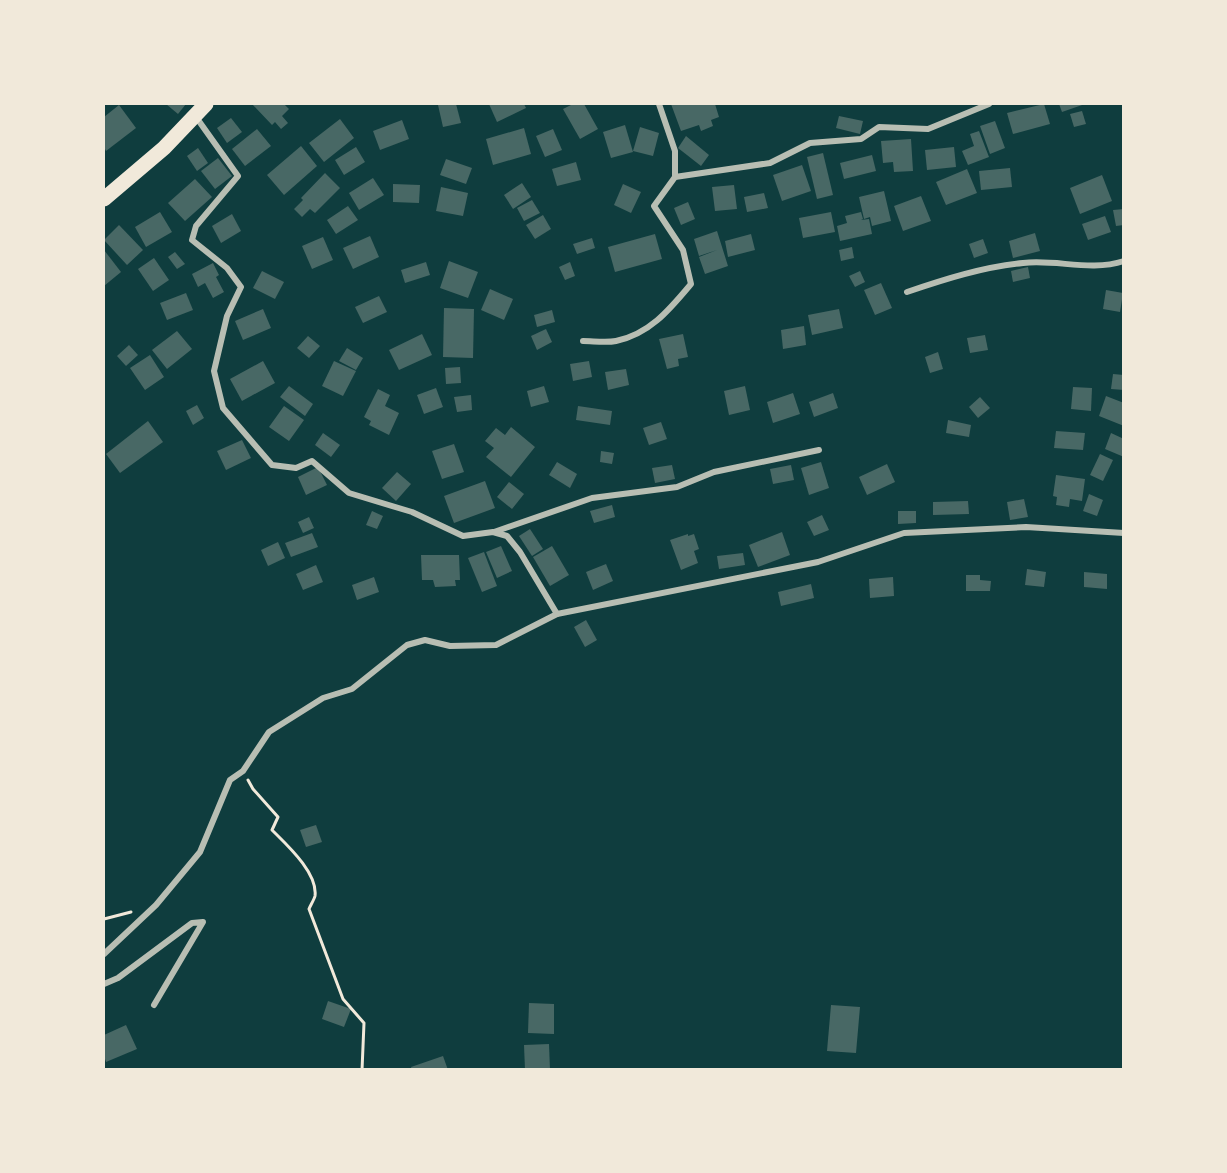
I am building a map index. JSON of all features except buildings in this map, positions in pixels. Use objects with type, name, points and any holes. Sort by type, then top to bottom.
[{"type":"main road","points":[[104,199],[164,148],[206,104]]},
{"type":"street","points":[[583,341],[614,342],[637,335],[665,315],[691,284],[683,250],[654,206],[675,177],[675,151],[659,104]]},
{"type":"street","points":[[675,177],[770,163],[810,143],[861,139],[879,128],[927,129],[989,104]]},
{"type":"street","points":[[195,116],[222,150],[238,176],[196,226],[192,240],[227,268],[241,287],[227,316],[214,371],[223,408],[272,465],[296,468],[312,461],[349,493],[412,512],[463,536],[493,532],[592,498],[677,487],[714,472],[819,450]]},
{"type":"street","points":[[907,292],[960,274],[1025,262],[1092,267],[1124,261]]},
{"type":"street","points":[[104,954],[156,905],[200,852],[230,780],[243,771],[269,732],[322,698],[352,689],[407,645],[424,640],[450,646],[496,645],[557,614],[818,562],[904,533],[1026,527],[1124,532]]},
{"type":"street","points":[[493,532],[507,536],[520,552],[557,614]]},
{"type":"street","points":[[104,984],[118,978],[192,923],[203,921],[154,1005]]},
{"type":"path","points":[[243,771],[253,789],[278,816],[272,830],[302,860],[311,879],[315,896],[309,909],[323,951],[343,999],[364,1023],[362,1070]]}]
